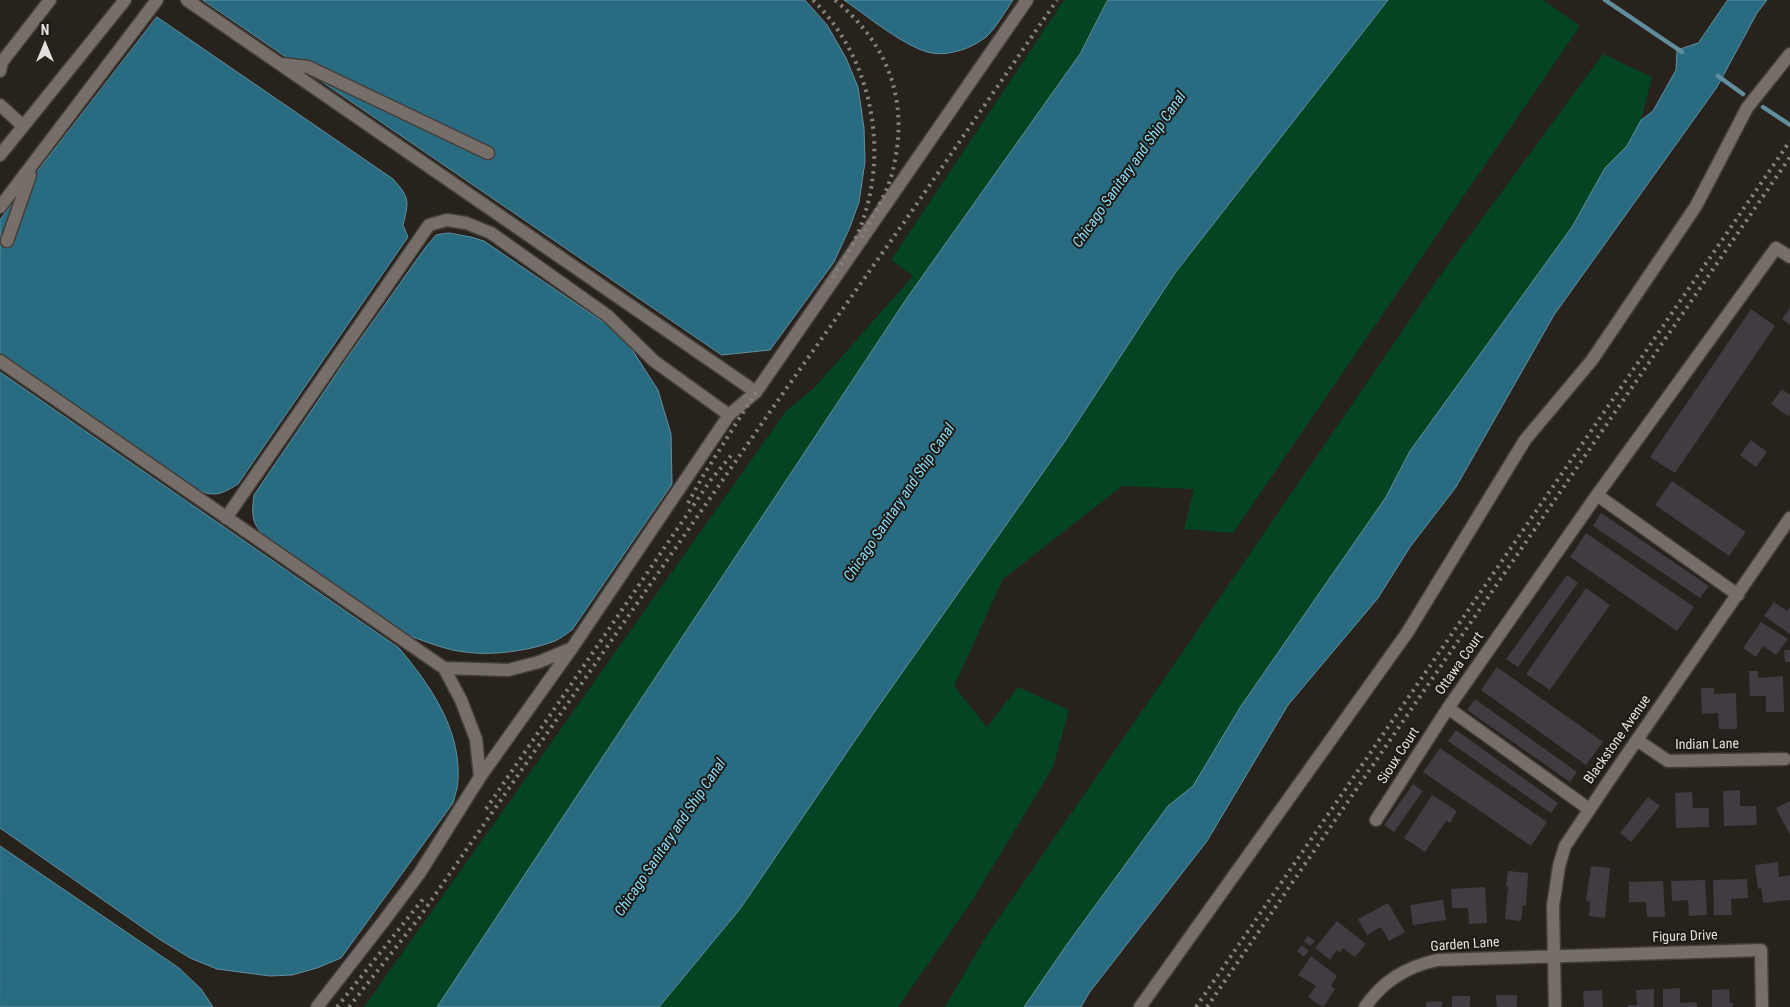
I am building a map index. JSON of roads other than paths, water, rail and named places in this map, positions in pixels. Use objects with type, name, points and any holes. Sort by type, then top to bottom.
[{"type":"street","points":[[0,71],[2,62],[50,0]]},
{"type":"street","points":[[0,155],[125,0]]},
{"type":"street","points":[[0,207],[157,0]]},
{"type":"street","points":[[187,0],[756,392]]},
{"type":"street","points":[[316,1007],[419,874],[480,777],[572,648],[730,415],[756,392],[1026,0]]},
{"type":"street","points":[[1140,1007],[1407,633],[1525,440],[1592,360],[1696,206],[1747,108],[1790,54]]},
{"type":"street","points":[[280,64],[308,67],[488,153]]},
{"type":"street","points":[[0,106],[23,126]]},
{"type":"street","points":[[7,241],[33,165]]},
{"type":"street","points":[[226,518],[429,225],[447,220],[466,223],[490,233],[608,316],[654,361],[730,415]]},
{"type":"street","name":"Ottawa Court","points":[[1589,809],[1448,708],[1597,495],[1776,248],[1790,258]]},
{"type":"street","points":[[0,361],[444,668],[476,739],[480,777]]},
{"type":"street","points":[[1597,495],[1738,595]]},
{"type":"street","name":"Blackstone Avenue","points":[[1555,1007],[1553,906],[1558,866],[1565,846],[1790,518]]},
{"type":"street","points":[[444,668],[508,670],[539,662],[572,648]]},
{"type":"street","name":"Sioux Court","points":[[1376,820],[1448,708]]},
{"type":"street","name":"Indian Lane","points":[[1637,740],[1668,761],[1785,759]]},
{"type":"street","name":"Figura Drive","points":[[1553,956],[1761,950],[1762,1007]]},
{"type":"street","name":"Garden Lane","points":[[1365,1007],[1378,990],[1394,977],[1424,963],[1450,960],[1553,956]]},
{"type":"water","points":[[203,0],[805,0],[827,25],[846,58],[858,87],[864,128],[865,162],[859,202],[834,262],[770,350],[722,355]]},
{"type":"water","points":[[844,0],[1013,0],[997,25],[986,37],[974,45],[961,50],[939,54],[911,45],[887,31]]},
{"type":"water","name":"Chicago Sanitary and Ship Canal","points":[[1108,0],[1388,0],[1175,273],[1063,444],[873,714],[740,909],[659,1007],[437,1007],[907,298],[1080,54]]},
{"type":"water","points":[[1728,0],[1767,0],[1757,13],[1717,87],[1554,315],[1456,487],[1410,547],[1378,598],[1288,705],[1207,841],[1089,993],[1081,1007],[1024,1007],[1068,943],[1168,806],[1193,786],[1241,706],[1386,497],[1410,451],[1572,227],[1605,168],[1627,146],[1641,120],[1653,111],[1676,70],[1677,50],[1698,43]]},
{"type":"water","points":[[157,17],[393,179],[403,191],[407,200],[403,225],[408,237],[238,484],[214,494],[209,494],[189,486],[0,355],[0,220]]},
{"type":"water","points":[[449,233],[484,241],[612,328],[631,348],[658,390],[671,434],[672,484],[572,630],[555,641],[521,650],[498,653],[465,652],[444,648],[410,636],[270,541],[259,530],[254,521],[254,495],[347,358],[425,248],[436,235]]},
{"type":"water","points":[[0,372],[399,648],[432,693],[449,726],[458,761],[458,780],[453,803],[341,958],[317,968],[292,975],[270,976],[217,969],[190,958],[159,939],[0,828]]},
{"type":"water","points":[[0,846],[179,968],[201,989],[213,1007],[0,1007]]},
{"type":"waterway","points":[[1605,0],[1682,52]]},
{"type":"waterway","points":[[1718,76],[1743,94]]},
{"type":"waterway","points":[[1763,107],[1790,125]]},
{"type":"railway","points":[[813,0],[834,24],[850,50],[862,79],[870,109],[874,141],[873,172],[868,203],[858,233],[830,283]]},
{"type":"railway","points":[[835,0],[866,31],[877,48],[887,66],[897,105],[899,127],[892,175],[883,197],[861,238]]},
{"type":"railway","points":[[349,1007],[419,918],[1057,0]]},
{"type":"railway","points":[[1196,1007],[1790,141]]},
{"type":"railway","points":[[1207,1007],[1790,157]]},
{"type":"railway","points":[[688,503],[756,392]]},
{"type":"railway","points":[[486,809],[710,481],[734,452]]},
{"type":"railway","points":[[337,1007],[423,899]]}]
